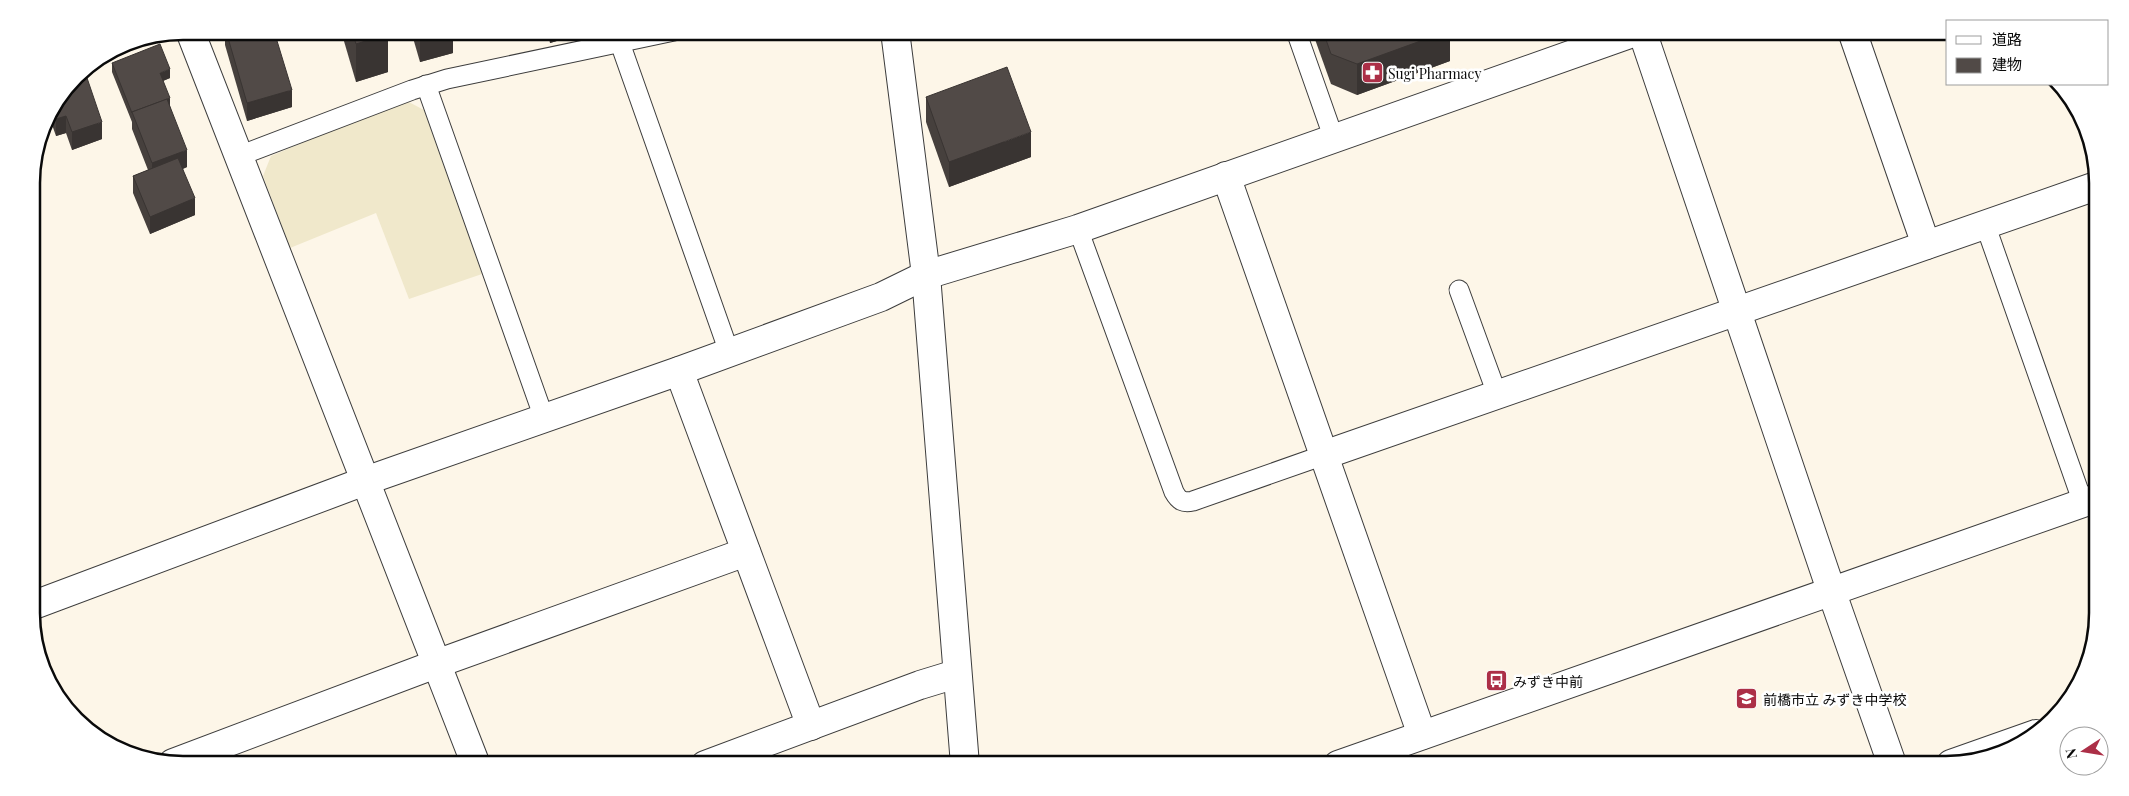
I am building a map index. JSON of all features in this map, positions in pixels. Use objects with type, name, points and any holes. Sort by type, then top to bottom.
[{"type":"street","points":[[194,40],[472,756]]},
{"type":"street","points":[[896,40],[926,275],[956,674],[964,756]]},
{"type":"street","points":[[40,603],[365,481],[679,371],[881,297],[926,275],[1078,229],[1614,40]]},
{"type":"street","points":[[1643,40],[1889,756]]},
{"type":"street","points":[[1855,40],[1926,245]]},
{"type":"street","points":[[1226,176],[1422,735]]},
{"type":"street","points":[[1324,455],[2089,188]]},
{"type":"street","points":[[679,371],[811,726]]},
{"type":"street","points":[[1361,756],[1832,593],[2089,501]]},
{"type":"street","points":[[192,756],[436,664],[746,552]]},
{"type":"street","points":[[729,756],[956,674]]},
{"type":"lane","points":[[239,156],[426,85],[634,40]]},
{"type":"lane","points":[[1299,40],[1334,139]]},
{"type":"lane","points":[[620,43],[729,352]]},
{"type":"lane","points":[[426,85],[544,418]]},
{"type":"lane","points":[[1985,224],[2089,498]]},
{"type":"lane","points":[[1078,229],[1178,499],[1185,502],[1193,501],[1324,455]]},
{"type":"lane","points":[[1460,290],[1498,394]]},
{"type":"shaded area","points":[[405,100],[424,110],[482,274],[409,299],[376,213],[290,248],[263,176],[271,156]]},
{"type":"building","points":[[229,40],[277,40],[292,90],[247,103]]},
{"type":"building","points":[[355,40],[369,40],[356,44]]},
{"type":"building","points":[[1326,40],[1423,40],[1357,64],[1331,54]]},
{"type":"building","points":[[160,44],[170,69],[160,73],[170,98],[132,113],[112,63]]},
{"type":"building","points":[[1007,67],[1031,132],[949,162],[926,97]]},
{"type":"building","points":[[87,78],[102,122],[72,132],[66,116],[56,119],[70,96]]},
{"type":"building","points":[[167,99],[187,150],[152,163],[132,112]]},
{"type":"building","points":[[178,158],[195,198],[150,217],[133,176]]},
{"type":"place","name":"Sugi Pharmacy","points":[[1372,73]]},
{"type":"place","name":"みずき中前","points":[[1497,681]]},
{"type":"place","name":"前橋市立 みずき中学校","points":[[1747,699]]}]
